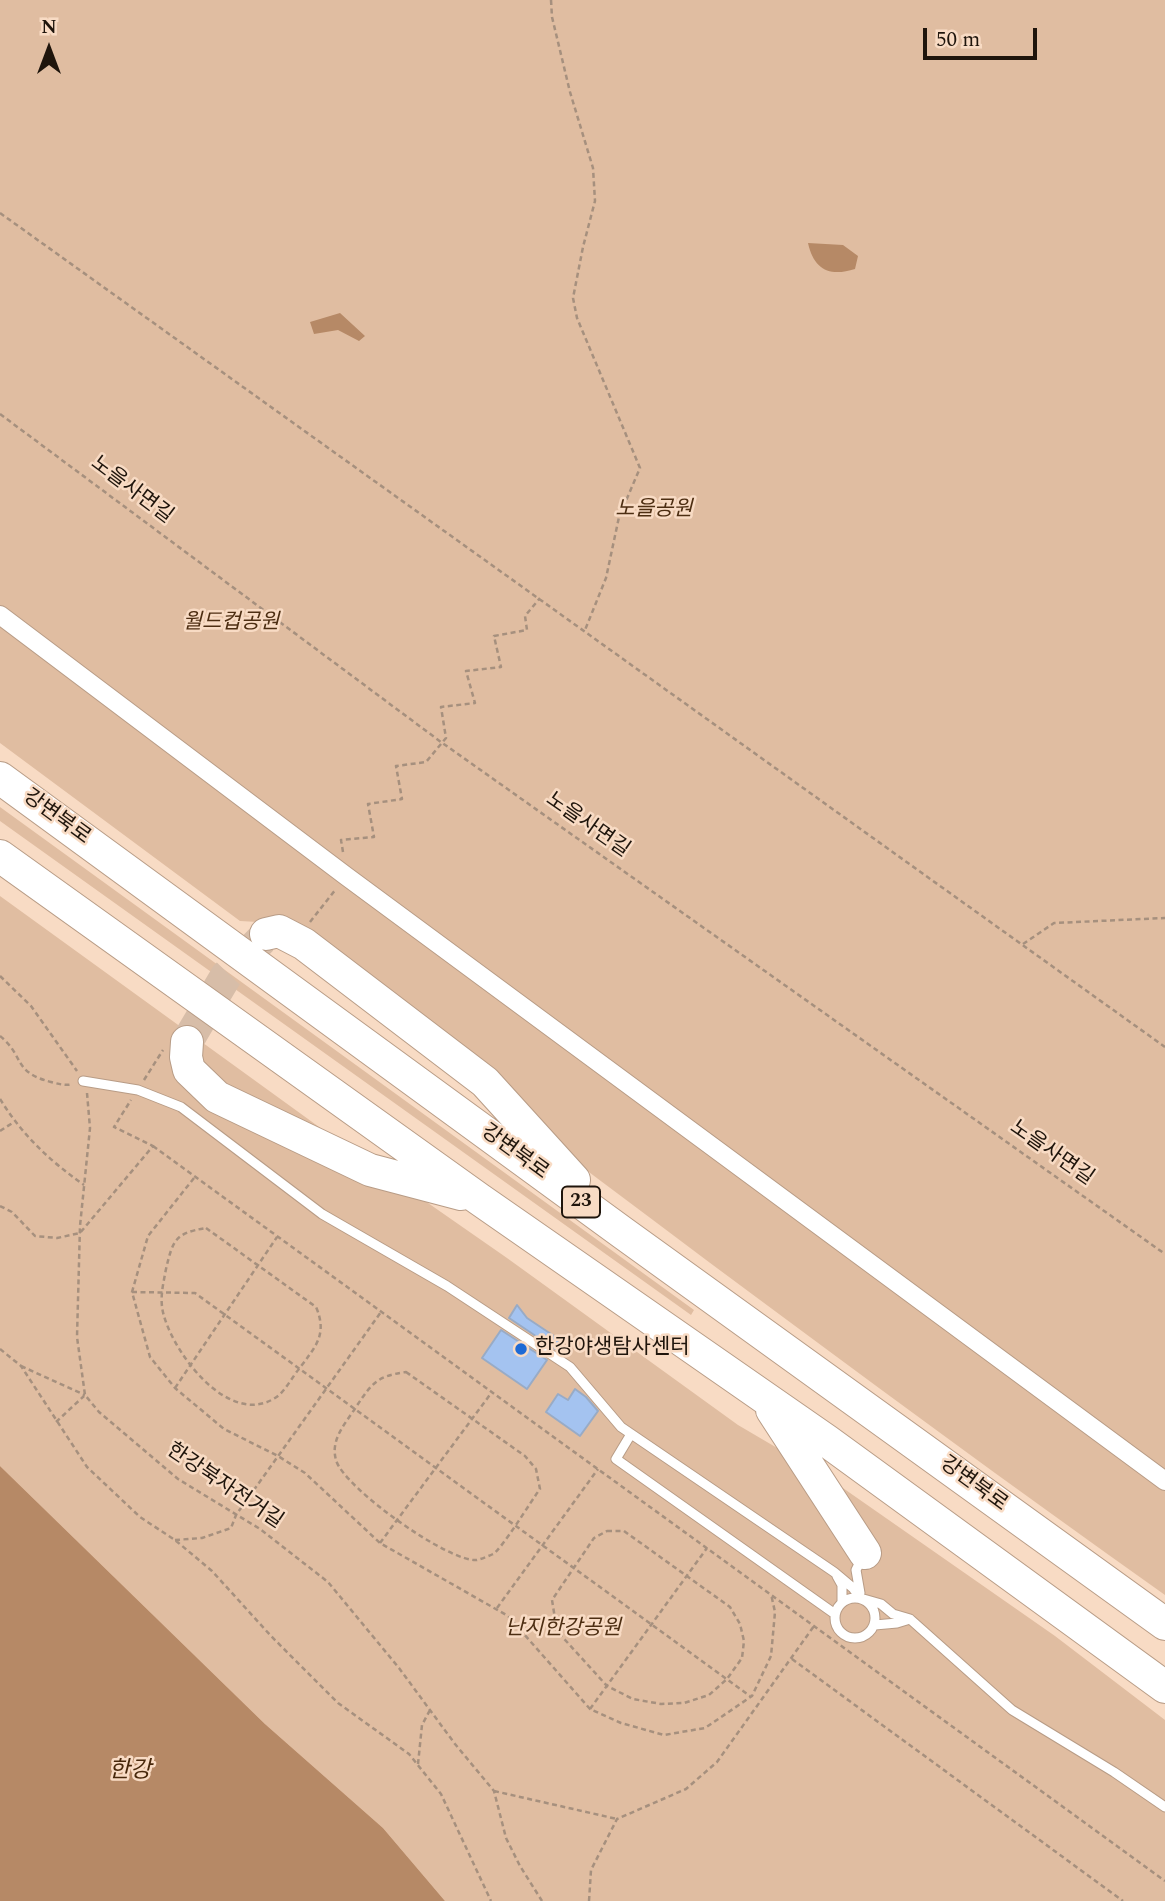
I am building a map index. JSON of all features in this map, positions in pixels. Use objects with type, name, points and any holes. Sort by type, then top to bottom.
[{"type":"highway","name":"강변북로","points":[[0,778],[622,1233],[1165,1624]]},
{"type":"highway","points":[[0,856],[479,1199],[764,1397],[1165,1687]]},
{"type":"highway","points":[[266,934],[279,931],[304,944],[485,1082],[622,1233]]},
{"type":"highway","points":[[178,1042],[186,1056],[189,1070],[217,1097],[370,1170],[479,1199]]},
{"type":"highway","points":[[764,1397],[864,1553]]},
{"type":"street","points":[[0,615],[346,876],[1165,1481]]},
{"type":"lane","points":[[83,1081],[138,1090],[181,1107],[322,1214],[447,1286],[570,1367],[621,1427],[834,1572],[853,1588],[860,1598],[872,1605],[876,1618],[866,1635],[852,1638],[837,1627],[835,1614],[842,1602],[842,1585],[834,1572]]},
{"type":"lane","points":[[631,1434],[616,1459],[835,1614]]},
{"type":"lane","points":[[860,1598],[856,1570],[864,1553]]},
{"type":"lane","points":[[842,1602],[854,1597],[860,1598],[881,1604],[893,1614],[910,1619],[1012,1710],[1114,1772],[1165,1807]]},
{"type":"lane","points":[[874,1625],[910,1619]]},
{"type":"path","points":[[551,0],[552,18],[570,92],[593,169],[595,201],[573,298],[577,318],[640,468],[619,517],[606,578],[584,631]]},
{"type":"path","points":[[0,213],[1165,1047]]},
{"type":"path","name":"노을사면길","points":[[0,414],[441,742],[1165,1254]]},
{"type":"path","points":[[307,926],[346,876],[341,840],[374,837],[368,804],[402,799],[396,766],[426,762],[446,738],[441,707],[475,703],[466,671],[501,667],[494,636],[527,630],[525,616],[540,598]]},
{"type":"path","points":[[1023,944],[1054,923],[1165,918]]},
{"type":"path","points":[[0,976],[31,1006],[86,1087],[90,1128],[80,1233],[77,1337],[86,1395]]},
{"type":"path","points":[[0,1037],[10,1044],[20,1065],[35,1078],[65,1086],[83,1081]]},
{"type":"path","points":[[178,1042],[138,1090],[114,1127],[153,1146],[1165,1881]]},
{"type":"path","points":[[0,1099],[14,1122],[51,1162],[84,1185]]},
{"type":"path","points":[[0,1131],[14,1122]]},
{"type":"path","points":[[0,1206],[12,1212],[35,1236],[57,1238],[80,1233],[153,1146]]},
{"type":"path","points":[[195,1177],[148,1236],[132,1292],[150,1357],[175,1388],[224,1429],[305,1473],[380,1543],[508,1616],[590,1709],[621,1723],[664,1735],[705,1728],[752,1696],[771,1656],[775,1612],[771,1594]]},
{"type":"path","points":[[206,1228],[258,1265],[316,1307],[322,1319],[322,1330],[317,1343],[277,1397],[248,1405],[223,1395],[190,1366],[174,1342],[163,1315],[161,1292],[171,1246],[186,1231],[206,1228]]},
{"type":"path","points":[[175,1388],[277,1237]]},
{"type":"path","points":[[132,1292],[195,1293],[752,1696]]},
{"type":"path","points":[[175,1540],[202,1538],[231,1528],[236,1515],[381,1312]]},
{"type":"path","points":[[0,1349],[21,1366],[86,1395]]},
{"type":"path","points":[[21,1366],[87,1467],[140,1517],[175,1540],[212,1571],[271,1636],[338,1703],[409,1754],[441,1794],[491,1901]]},
{"type":"path","points":[[406,1372],[526,1457],[536,1469],[540,1489],[494,1554],[476,1560],[456,1554],[396,1522],[343,1474],[336,1459],[336,1438],[355,1409],[372,1382],[388,1374],[406,1372]]},
{"type":"path","points":[[380,1543],[492,1392]]},
{"type":"path","points":[[56,1422],[86,1395]]},
{"type":"path","name":"한강북자전거길","points":[[86,1395],[99,1412],[178,1479],[260,1529],[328,1583],[399,1668],[495,1791]]},
{"type":"path","points":[[497,1608],[598,1469]]},
{"type":"path","points":[[607,1531],[624,1531],[730,1607],[740,1624],[744,1641],[742,1658],[727,1679],[709,1695],[684,1703],[661,1704],[633,1699],[607,1686],[557,1631],[552,1600],[573,1567],[594,1538],[607,1531]]},
{"type":"path","points":[[590,1709],[707,1548]]},
{"type":"path","points":[[542,1901],[506,1838],[495,1791],[617,1819],[686,1788],[717,1762],[814,1626]]},
{"type":"path","points":[[792,1658],[1123,1901]]},
{"type":"path","points":[[418,1765],[422,1726],[430,1710]]},
{"type":"path","points":[[589,1901],[591,1870],[617,1819]]},
{"type":"green space","name":"노을공원","points":[[0,0],[1165,0],[1165,1595],[822,1346],[258,922],[240,921],[0,743]]},
{"type":"green space","points":[[0,807],[694,1310],[691,1315],[0,821]]},
{"type":"green space","name":"난지한강공원","points":[[0,896],[738,1425],[830,1479],[1055,1636],[1165,1720],[1165,1901],[445,1901],[383,1828],[265,1724],[0,1466]]},
{"type":"water","points":[[808,243],[843,245],[858,256],[855,269],[838,272],[824,269],[814,260]]},
{"type":"water","points":[[340,313],[365,336],[359,341],[338,330],[314,334],[310,322]]},
{"type":"water","name":"한강","points":[[0,1466],[265,1724],[383,1828],[445,1901],[0,1901]]},
{"type":"building","points":[[517,1305],[527,1318],[560,1340],[555,1349],[509,1318]]},
{"type":"building","points":[[501,1330],[547,1360],[527,1389],[482,1358]]},
{"type":"building","points":[[575,1389],[598,1411],[580,1436],[546,1412],[558,1394],[568,1400]]},
{"type":"tunnel","points":[[187,1042],[226,976],[263,938]]},
{"type":"place","name":"한강야생탐사센터","points":[[521,1349]]},
{"type":"park label","name":"월드컵공원","points":[[231,624]]}]
